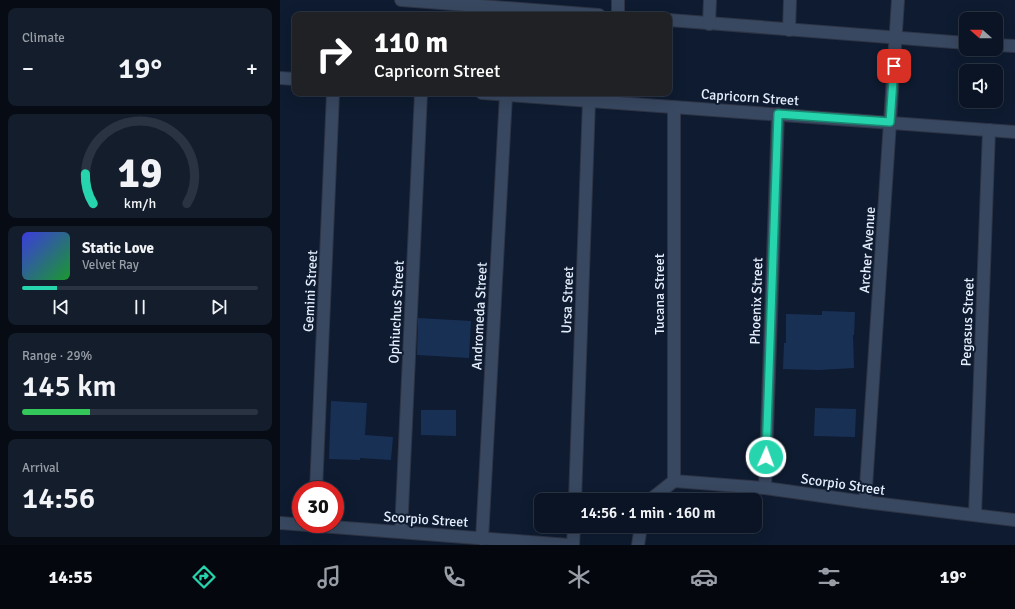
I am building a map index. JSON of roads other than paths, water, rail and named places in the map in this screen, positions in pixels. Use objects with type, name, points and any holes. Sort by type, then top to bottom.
[{"type":"street","points":[[401,0],[528,5],[578,12]]},
{"type":"street","points":[[618,0],[618,12]]},
{"type":"street","points":[[709,24],[710,0]]},
{"type":"street","points":[[789,30],[790,0]]},
{"type":"street","name":"Archer Avenue","points":[[865,502],[898,0]]},
{"type":"street","points":[[672,20],[959,43]]},
{"type":"street","points":[[1003,45],[1015,46]]},
{"type":"street","points":[[280,78],[292,80]]},
{"type":"street","name":"Gemini Street","points":[[316,481],[333,96]]},
{"type":"street","name":"Ophiuchus Street","points":[[401,532],[421,96]]},
{"type":"street","name":"Andromeda Street","points":[[482,539],[506,96]]},
{"type":"street","name":"Capricorn Street","points":[[520,96],[1015,132]]},
{"type":"street","name":"Ursa Street","points":[[575,493],[589,101]]},
{"type":"street","name":"Tucana Street","points":[[674,107],[674,481]]},
{"type":"street","name":"Phoenix Street","points":[[765,488],[778,114]]},
{"type":"street","name":"Pegasus Street","points":[[975,515],[989,130]]},
{"type":"street","points":[[659,493],[674,481]]},
{"type":"street","name":"Scorpio Street","points":[[674,481],[765,488],[1015,520]]},
{"type":"street","name":"Scorpio Street","points":[[280,523],[292,524]]},
{"type":"street","name":"Scorpio Street","points":[[344,527],[569,545]]},
{"type":"street","points":[[573,545],[574,533]]},
{"type":"street","points":[[638,545],[640,533]]}]
